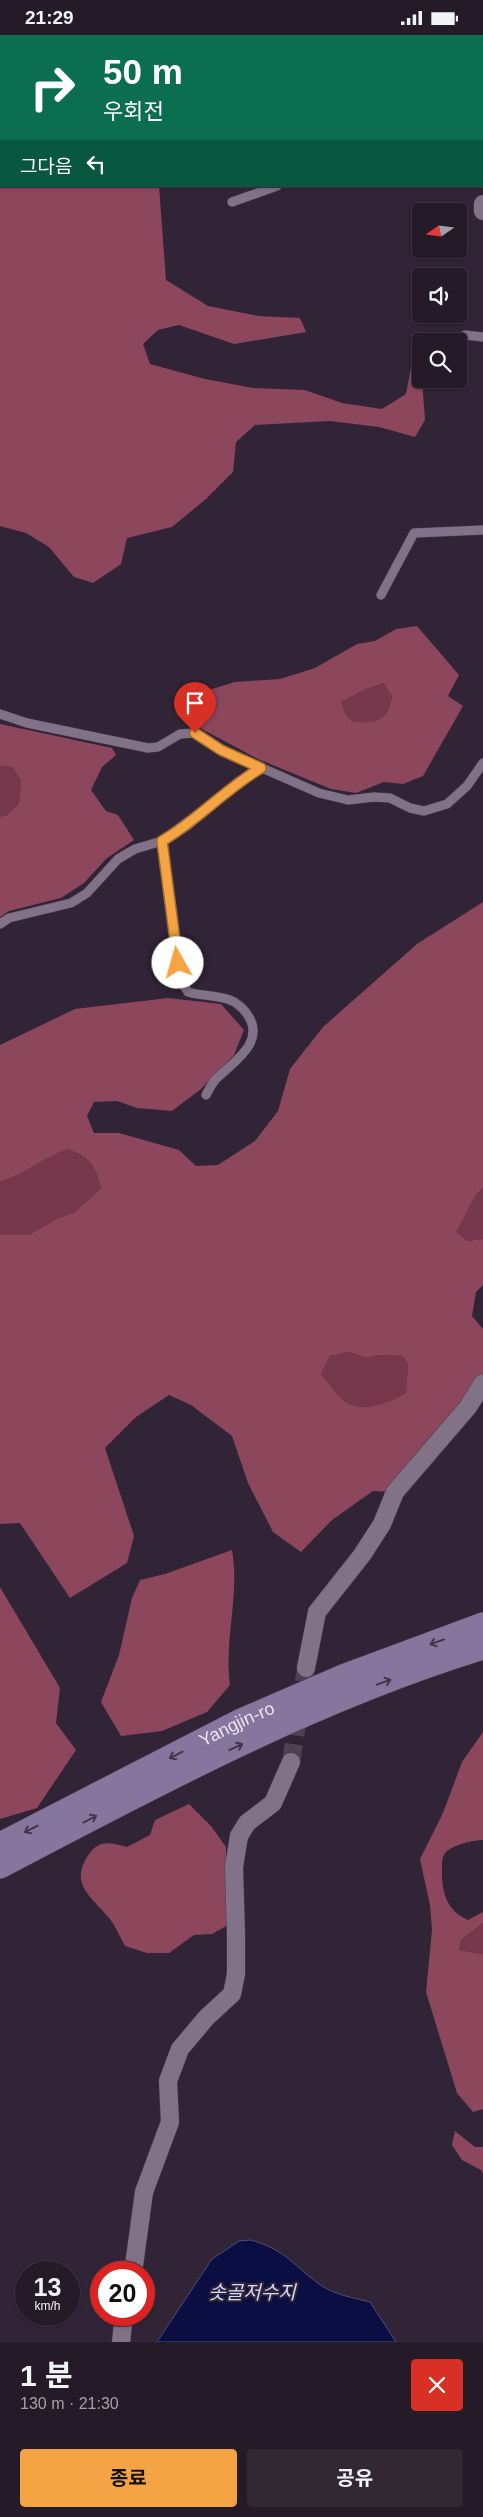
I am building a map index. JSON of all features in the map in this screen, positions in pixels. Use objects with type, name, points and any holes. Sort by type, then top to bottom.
[{"type":"main road","name":"Yangjin-ro","points":[[0,1845],[239,1722],[343,1677],[483,1625]]},
{"type":"main road","name":"Yangjin-ro","points":[[0,1866],[102,1812],[339,1699],[446,1658],[483,1647]]},
{"type":"street","points":[[483,203],[483,211]]},
{"type":"street","points":[[306,1668],[316,1612],[362,1555],[382,1524],[395,1493],[468,1407],[483,1383]]},
{"type":"street","points":[[135,2261],[144,2193],[170,2122],[168,2081],[180,2049],[206,2018],[232,1994],[236,1974],[234,1867],[239,1836],[247,1823],[273,1803],[291,1762]]},
{"type":"street","points":[[121,2342],[123,2326]]},
{"type":"lane","points":[[232,202],[274,187]]},
{"type":"lane","points":[[467,335],[483,337]]},
{"type":"lane","points":[[381,595],[414,533],[483,530]]},
{"type":"lane","points":[[0,714],[27,723],[148,748],[158,747],[180,734],[195,733],[221,750],[318,793],[348,800],[374,797],[390,798],[410,808],[424,811],[447,804],[467,786],[483,763]]},
{"type":"lane","points":[[0,924],[9,918],[71,903],[87,893],[118,859],[135,849],[162,841],[187,826],[239,781],[261,768]]},
{"type":"lane","points":[[162,841],[181,981],[188,993],[230,1000],[244,1010],[253,1023],[254,1034],[246,1051],[236,1063],[215,1080],[206,1095]]},
{"type":"shaded area","points":[[0,187],[159,187],[166,280],[208,306],[258,316],[300,318],[306,332],[234,344],[179,325],[158,330],[143,344],[150,364],[205,379],[253,388],[305,390],[342,403],[382,409],[406,394],[411,367],[412,388],[423,388],[425,420],[415,437],[379,427],[330,421],[255,425],[236,442],[233,472],[206,499],[172,527],[127,538],[121,564],[93,583],[74,577],[49,547],[26,533],[0,526]]},
{"type":"shaded area","points":[[417,626],[459,675],[448,696],[463,706],[423,776],[403,784],[384,782],[356,793],[331,789],[258,759],[187,721],[189,708],[209,690],[235,682],[280,679],[315,668],[357,644],[375,641],[396,629]],"holes":[[[384,683],[392,696],[384,716],[368,722],[352,722],[345,714],[341,702],[366,689]]]},
{"type":"shaded area","points":[[385,683],[392,695],[384,716],[374,721],[352,723],[344,714],[341,702],[366,689]]},
{"type":"shaded area","points":[[0,724],[112,748],[116,755],[102,767],[91,790],[106,811],[118,815],[134,840],[107,858],[84,883],[61,898],[9,911],[0,917],[0,817],[7,815],[19,803],[21,781],[12,767],[0,766]]},
{"type":"shaded area","points":[[0,766],[12,767],[21,781],[19,803],[7,815],[0,817]]},
{"type":"shaded area","points":[[483,902],[483,1187],[475,1196],[456,1232],[467,1241],[483,1239],[483,1285],[476,1292],[472,1316],[483,1329],[483,1375],[393,1492],[373,1491],[332,1520],[301,1552],[273,1532],[248,1483],[232,1436],[191,1405],[169,1395],[136,1417],[105,1448],[134,1536],[127,1563],[70,1598],[20,1523],[0,1524],[0,1235],[29,1235],[56,1219],[75,1212],[101,1188],[94,1168],[87,1159],[68,1149],[51,1156],[18,1175],[0,1182],[0,1045],[75,1009],[168,998],[221,1004],[244,1030],[234,1055],[201,1089],[172,1111],[137,1108],[117,1101],[94,1102],[87,1116],[94,1133],[119,1133],[179,1150],[196,1166],[218,1165],[255,1141],[278,1111],[290,1069],[323,1027],[417,944]],"holes":[[[349,1352],[366,1358],[378,1355],[402,1356],[408,1364],[406,1393],[383,1404],[365,1407],[357,1406],[349,1404],[342,1399],[321,1374],[330,1356]]]},
{"type":"shaded area","points":[[68,1149],[82,1156],[94,1168],[101,1188],[75,1212],[56,1219],[29,1235],[0,1235],[0,1182],[18,1175],[51,1156]]},
{"type":"shaded area","points":[[483,1187],[483,1239],[467,1241],[455,1232],[475,1196]]},
{"type":"shaded area","points":[[349,1352],[366,1358],[378,1355],[402,1356],[408,1364],[406,1393],[383,1404],[365,1407],[349,1404],[342,1399],[321,1374],[330,1356]]},
{"type":"shaded area","points":[[232,1550],[234,1583],[229,1651],[230,1685],[207,1712],[162,1731],[121,1736],[101,1702],[119,1655],[132,1598],[140,1580],[165,1574]]},
{"type":"shaded area","points":[[0,1587],[60,1688],[56,1723],[76,1750],[37,1808],[0,1819]]},
{"type":"shaded area","points":[[483,1732],[483,1840],[463,1843],[449,1849],[443,1856],[442,1864],[443,1887],[447,1901],[455,1912],[468,1920],[483,1912],[483,1923],[461,1940],[459,1950],[483,1954],[483,2109],[473,2112],[457,2093],[426,1992],[432,1930],[430,1905],[420,1859],[443,1813],[462,1762]]},
{"type":"shaded area","points":[[189,1804],[211,1826],[226,1847],[226,1926],[212,1934],[194,1935],[169,1953],[147,1953],[125,1946],[110,1919],[85,1889],[81,1874],[83,1865],[89,1854],[97,1846],[106,1843],[127,1847],[150,1835],[155,1820]]},
{"type":"shaded area","points":[[483,1923],[483,1954],[459,1950],[461,1940]]},
{"type":"shaded area","points":[[455,2131],[475,2147],[483,2147],[483,2174],[481,2170],[462,2160],[452,2145]]},
{"type":"water","name":"솟골저수지","points":[[251,2240],[282,2254],[327,2289],[370,2302],[396,2342],[157,2342],[212,2259],[239,2241]]},
{"type":"tunnel","points":[[291,1762],[306,1668]]},
{"type":"route","points":[[178,963],[162,841],[187,826],[239,781],[261,768],[221,750],[195,733]]}]
